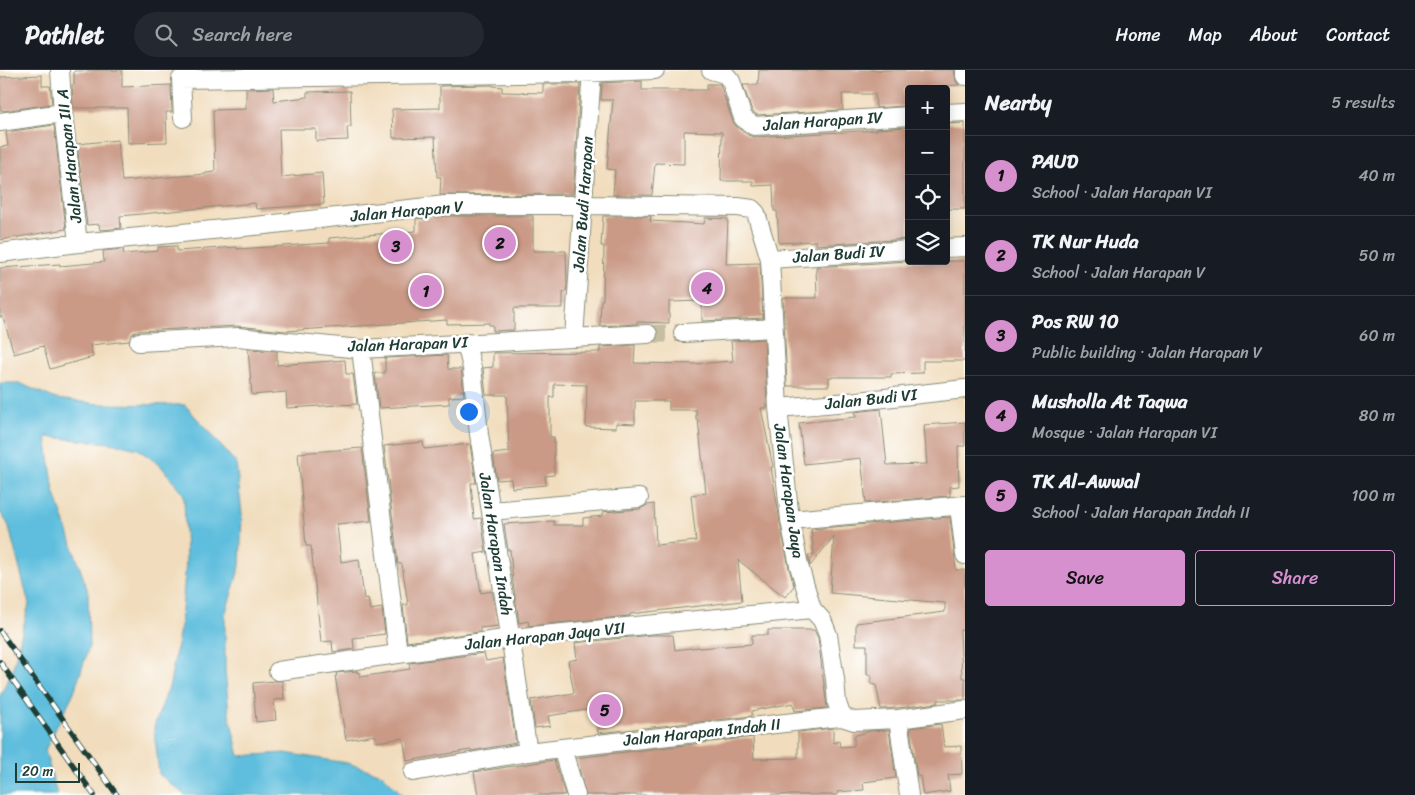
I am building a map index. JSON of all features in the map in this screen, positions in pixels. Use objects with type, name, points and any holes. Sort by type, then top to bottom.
[{"type":"street","name":"Jalan Harapan III A","points":[[60,70],[78,243]]},
{"type":"street","points":[[183,118],[181,74],[655,70]]},
{"type":"street","name":"Jalan Harapan IV","points":[[711,70],[725,74],[731,80],[743,118],[754,126],[905,116]]},
{"type":"street","points":[[965,70],[965,76]]},
{"type":"street","name":"Jalan Budi Harapan","points":[[574,338],[592,71]]},
{"type":"street","points":[[950,113],[965,112]]},
{"type":"street","points":[[0,122],[63,113]]},
{"type":"street","name":"Jalan Harapan V","points":[[0,253],[78,243],[445,206],[738,207]]},
{"type":"street","name":"Jalan Harapan Jaya","points":[[738,207],[752,210],[756,213],[770,259],[778,408],[790,520],[799,566],[812,609],[822,620],[828,635],[837,703],[842,717]]},
{"type":"street","points":[[950,248],[965,247]]},
{"type":"street","name":"Jalan Budi IV","points":[[770,259],[905,250]]},
{"type":"street","points":[[683,333],[773,328]]},
{"type":"street","name":"Jalan Harapan VI","points":[[139,342],[238,337],[361,348],[648,334]]},
{"type":"street","name":"Jalan Harapan Indah","points":[[466,343],[472,368],[479,434],[528,752]]},
{"type":"street","points":[[361,348],[398,653]]},
{"type":"street","name":"Jalan Budi VI","points":[[778,408],[965,389]]},
{"type":"street","points":[[491,511],[639,498]]},
{"type":"street","points":[[790,520],[962,505],[965,555]]},
{"type":"street","name":"Jalan Harapan Jaya VII","points":[[278,671],[510,638],[812,609]]},
{"type":"street","points":[[842,717],[854,721],[898,719],[965,710]]},
{"type":"street","name":"Jalan Harapan Indah II","points":[[562,748],[842,717]]},
{"type":"street","points":[[898,719],[909,795]]},
{"type":"street","points":[[413,772],[562,748],[576,795]]},
{"type":"water","points":[[0,383],[19,383],[56,399],[100,404],[185,405],[236,463],[242,514],[240,566],[225,615],[225,670],[229,714],[239,756],[285,753],[347,763],[382,774],[403,795],[185,795],[159,774],[154,727],[170,684],[181,623],[186,561],[184,495],[161,466],[138,449],[111,443],[46,437],[54,491],[88,592],[89,647],[74,692],[45,750],[58,795],[0,795],[0,696],[13,668],[29,604],[8,524],[0,512]]},
{"type":"building","points":[[122,70],[122,87],[171,85],[172,112],[166,112],[167,142],[128,143],[127,108],[73,108],[72,85],[74,85],[74,71]]},
{"type":"building","points":[[759,70],[954,70],[956,81],[959,85],[905,85],[905,106],[876,108],[875,94],[842,94],[843,110],[757,115],[752,111],[743,85],[758,85]]},
{"type":"building","points":[[42,75],[42,86],[50,86],[52,104],[0,110],[0,77]]},
{"type":"building","points":[[642,81],[642,90],[707,90],[707,84],[720,84],[733,122],[748,135],[754,137],[905,127],[905,239],[816,245],[816,241],[779,243],[777,211],[774,211],[773,185],[753,186],[753,181],[721,181],[722,132],[684,131],[684,164],[655,163],[652,195],[613,195],[615,170],[607,169],[613,100],[601,100],[602,83]]},
{"type":"building","points":[[543,84],[580,84],[573,194],[440,195],[441,177],[437,177],[435,137],[393,138],[392,109],[440,108],[440,86],[493,85],[502,87],[502,92],[543,93]]},
{"type":"building","points":[[273,88],[274,101],[307,97],[307,92],[350,91],[351,127],[347,127],[348,140],[316,141],[316,129],[279,129],[281,177],[322,173],[324,204],[256,209],[255,203],[120,216],[121,228],[100,230],[99,224],[87,225],[77,144],[118,140],[122,181],[215,172],[213,110],[246,109],[246,89]]},
{"type":"building","points":[[965,123],[965,209],[950,209],[950,124]]},
{"type":"building","points":[[54,125],[66,229],[0,240],[0,147],[8,146],[6,132]]},
{"type":"building","points":[[446,216],[533,216],[533,251],[566,251],[567,286],[566,291],[563,292],[563,308],[514,308],[514,330],[493,331],[493,325],[489,325],[489,323],[447,324],[447,320],[285,331],[237,326],[138,331],[133,333],[129,341],[90,345],[93,357],[50,369],[43,346],[14,354],[3,317],[0,317],[0,268],[104,262],[103,251],[123,249],[124,254],[158,251],[158,247],[177,246],[177,251],[329,243],[329,238],[416,231],[416,219]]},
{"type":"building","points":[[603,216],[651,216],[650,221],[704,224],[705,218],[728,219],[726,264],[760,263],[763,318],[702,321],[702,301],[669,302],[669,323],[637,322],[637,324],[600,326],[601,300],[603,300],[604,246],[601,246]]},
{"type":"building","points":[[905,261],[905,265],[950,265],[950,261],[965,261],[965,361],[923,361],[923,373],[891,374],[891,377],[829,377],[829,386],[787,386],[783,298],[817,298],[816,267]]},
{"type":"building","points":[[764,339],[767,408],[761,408],[773,467],[771,467],[780,522],[794,586],[785,597],[738,560],[742,601],[630,614],[630,616],[529,626],[528,621],[519,623],[510,550],[508,550],[504,524],[554,521],[554,525],[583,525],[583,518],[603,516],[603,512],[640,509],[654,504],[656,545],[696,541],[691,495],[706,493],[696,410],[669,410],[669,401],[635,401],[635,424],[616,423],[616,428],[586,427],[587,385],[554,384],[554,397],[550,397],[550,437],[554,437],[554,475],[545,476],[546,485],[512,488],[511,479],[497,480],[493,454],[509,452],[507,395],[486,395],[483,368],[493,367],[493,353],[600,352],[600,347],[635,345],[634,363],[695,364],[733,361],[731,341]]},
{"type":"building","points":[[248,349],[277,351],[277,365],[345,360],[346,374],[353,374],[357,404],[287,408],[286,392],[252,395]]},
{"type":"building","points":[[447,355],[448,369],[461,369],[464,396],[449,397],[449,404],[379,408],[375,373],[385,373],[385,358]]},
{"type":"building","points":[[881,409],[887,465],[927,464],[924,425],[965,422],[965,446],[958,446],[959,486],[950,487],[950,496],[866,503],[861,458],[804,464],[799,423],[856,417],[855,412]]},
{"type":"building","points":[[423,442],[424,449],[470,444],[476,483],[471,483],[474,519],[481,518],[486,552],[475,554],[481,593],[492,591],[498,626],[480,628],[480,632],[407,642],[403,605],[408,605],[402,564],[398,564],[384,446]]},
{"type":"building","points":[[362,448],[371,521],[337,524],[341,562],[359,559],[364,599],[368,598],[370,610],[382,608],[385,634],[353,638],[354,649],[333,652],[332,641],[321,642],[311,546],[306,546],[298,453]]},
{"type":"building","points":[[950,517],[956,570],[965,570],[965,630],[960,630],[962,678],[965,678],[965,700],[938,700],[938,703],[881,709],[876,685],[871,684],[871,675],[867,675],[867,645],[856,645],[856,623],[945,612],[945,603],[830,593],[834,536],[810,566],[808,555],[814,554],[811,529]]},
{"type":"building","points":[[768,630],[814,630],[818,638],[827,708],[795,711],[793,703],[752,711],[752,716],[598,733],[592,709],[548,716],[550,726],[535,728],[531,700],[574,693],[568,661],[577,659],[575,643],[650,635],[673,635],[675,650],[752,644],[752,635],[768,635]]},
{"type":"building","points":[[484,653],[486,661],[503,658],[516,743],[407,761],[403,738],[376,742],[375,735],[346,740],[336,673],[357,671],[360,677],[410,669],[409,663]]},
{"type":"building","points":[[282,681],[284,699],[274,700],[276,720],[256,722],[253,683]]},
{"type":"building","points":[[941,724],[944,747],[961,746],[962,774],[948,775],[950,791],[923,795],[920,776],[917,776],[910,728]]},
{"type":"building","points":[[833,728],[833,743],[839,741],[840,747],[854,746],[854,736],[870,731],[889,730],[896,778],[863,782],[864,790],[837,792],[838,795],[586,795],[576,758],[753,737],[754,759],[798,758],[798,732]]},
{"type":"building","points":[[554,760],[565,795],[478,795],[474,772]]},
{"type":"tunnel","points":[[648,334],[683,333]]},
{"type":"railway","points":[[0,631],[117,795]]},
{"type":"railway","points":[[0,662],[94,795]]},
{"type":"place","name":"TK Nur Huda","points":[[500,243]]},
{"type":"place","name":"Pos RW 10","points":[[396,246]]},
{"type":"place","name":"Musholla At Taqwa","points":[[707,288]]},
{"type":"place","name":"PAUD","points":[[426,291]]},
{"type":"place","name":"TK Al-Awwal","points":[[605,710]]}]
